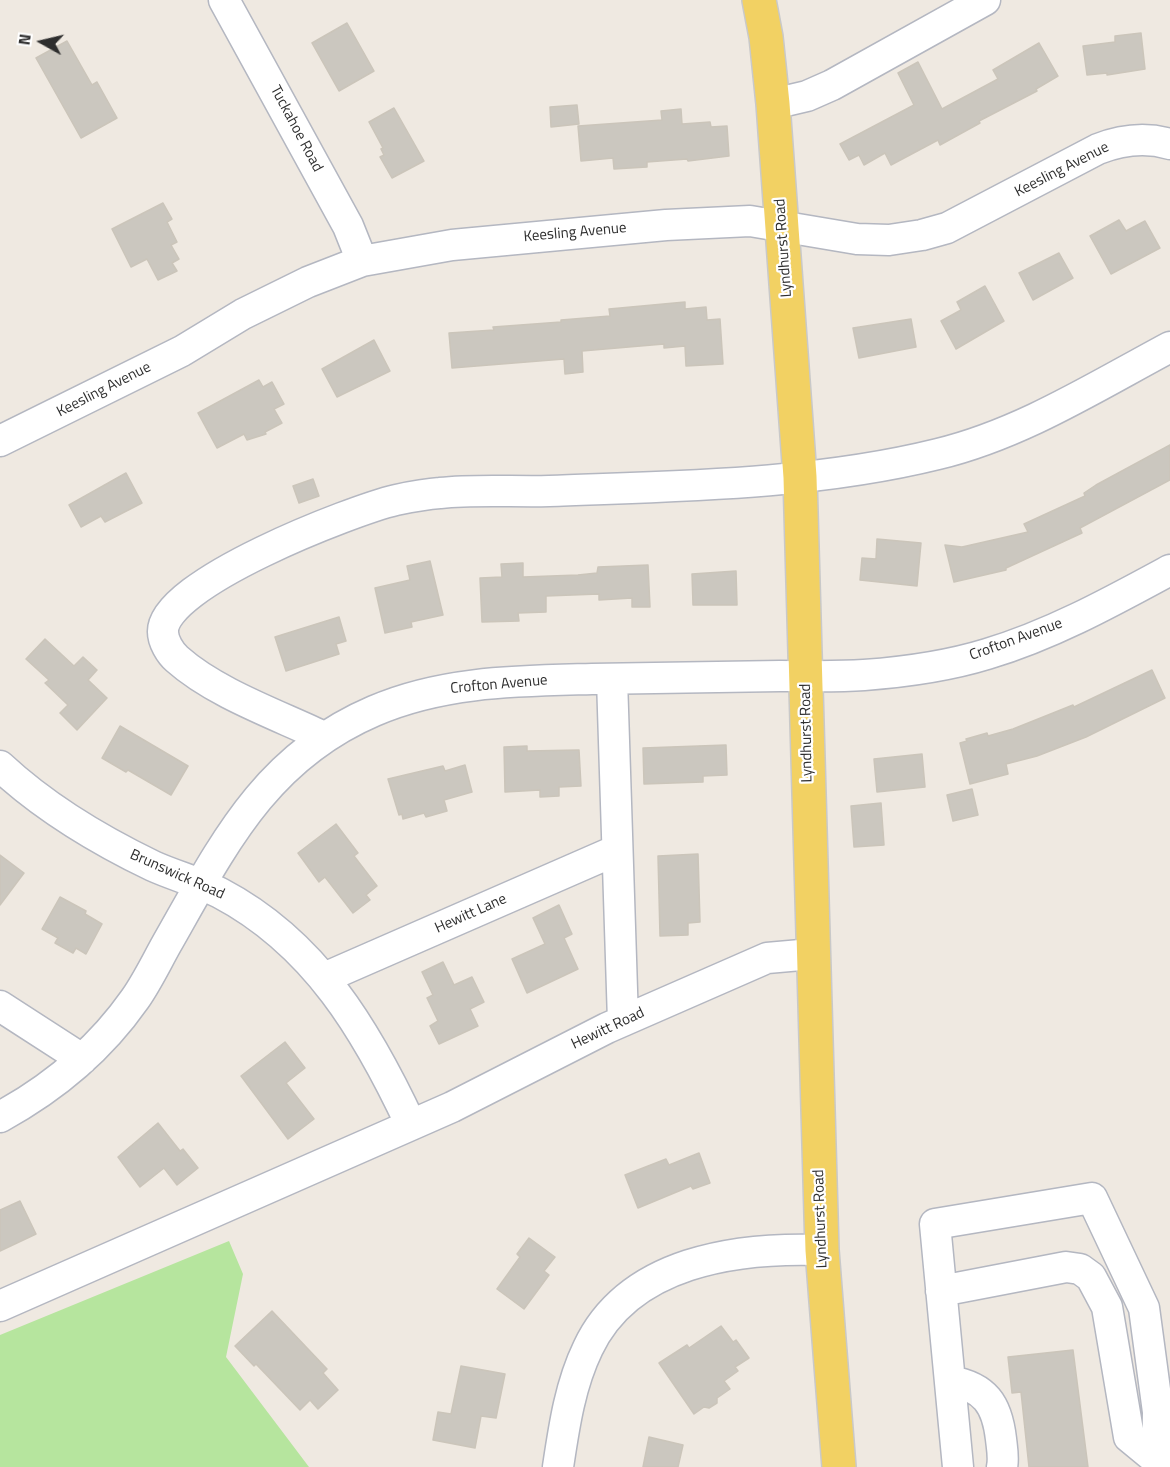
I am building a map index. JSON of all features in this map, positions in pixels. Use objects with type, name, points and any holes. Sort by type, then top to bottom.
[{"type":"main road","name":"Lyndhurst Road","points":[[759,0],[766,37],[773,104],[800,477],[822,1250],[838,1467]]},
{"type":"street","points":[[773,104],[807,96],[832,85],[985,0]]},
{"type":"street","name":"Tuckahoe Road","points":[[228,1],[348,226],[362,261]]},
{"type":"street","name":"Keesling Avenue","points":[[0,441],[182,351],[243,314],[308,282],[362,261],[452,245],[666,225],[750,221],[857,239],[890,240],[947,228],[1098,149],[1112,144],[1136,140],[1160,141],[1170,144]]},
{"type":"street","points":[[324,737],[216,686],[175,658],[164,641],[162,628],[170,611],[199,585],[305,531],[394,500],[441,492],[660,487],[800,477],[870,468],[939,454],[986,440],[1035,420],[1170,347]]},
{"type":"street","name":"Crofton Avenue","points":[[0,1117],[48,1088],[82,1059],[105,1036],[136,998],[232,831],[259,795],[283,769],[324,737],[374,710],[426,693],[471,684],[863,675],[919,669],[986,654],[1059,626],[1112,602],[1170,570]]},
{"type":"street","points":[[612,679],[623,1021]]},
{"type":"street","name":"Brunswick Road","points":[[0,766],[54,809],[151,865],[218,891],[273,928],[302,952],[358,1024],[381,1063],[411,1125]]},
{"type":"street","name":"Hewitt Lane","points":[[324,978],[617,850]]},
{"type":"street","name":"Hewitt Road","points":[[0,1306],[452,1107],[623,1021],[767,958],[812,954]]},
{"type":"street","points":[[0,1006],[82,1059]]},
{"type":"street","points":[[957,1467],[935,1224],[1092,1198],[1144,1308],[1158,1412],[1157,1464]]},
{"type":"street","points":[[558,1467],[577,1374],[585,1355],[606,1320],[631,1294],[656,1277],[694,1263],[726,1256],[787,1249],[822,1250]]},
{"type":"street","points":[[1090,1277],[1121,1259]]},
{"type":"street","points":[[941,1291],[1066,1267],[1080,1269],[1090,1277],[1107,1307],[1129,1437],[1157,1464]]},
{"type":"street","points":[[950,1381],[976,1388],[991,1402],[999,1418],[1002,1467]]},
{"type":"green space","points":[[229,1241],[243,1274],[226,1357],[309,1467],[0,1467],[0,1335]]},
{"type":"building","points":[[347,23],[374,71],[339,91],[312,43]]},
{"type":"building","points":[[1141,33],[1145,69],[1107,75],[1107,73],[1087,75],[1083,46],[1115,42],[1115,36]]},
{"type":"building","points":[[67,41],[92,85],[97,82],[117,118],[81,138],[36,58]]},
{"type":"building","points":[[1039,43],[1058,76],[1036,89],[1037,91],[979,121],[980,123],[940,145],[938,140],[891,165],[885,153],[864,165],[859,155],[849,160],[840,144],[914,105],[898,73],[918,62],[942,109],[998,79],[993,70]]},
{"type":"building","points":[[577,105],[579,124],[551,127],[550,107]]},
{"type":"building","points":[[394,108],[424,161],[392,178],[380,157],[384,155],[381,149],[383,148],[369,122]]},
{"type":"building","points":[[681,109],[682,124],[710,122],[711,127],[727,126],[729,156],[688,161],[687,159],[647,162],[647,167],[614,169],[613,158],[581,161],[578,126],[662,120],[661,111]]},
{"type":"building","points":[[163,203],[172,219],[167,222],[177,242],[171,245],[179,259],[172,263],[177,271],[158,280],[147,259],[131,267],[112,229]]},
{"type":"building","points":[[1119,220],[1126,231],[1145,221],[1160,248],[1111,274],[1090,236]]},
{"type":"building","points":[[1059,253],[1073,278],[1033,300],[1019,273]]},
{"type":"building","points":[[985,286],[1004,321],[956,349],[941,321],[961,310],[957,302]]},
{"type":"building","points":[[685,302],[685,309],[706,307],[707,320],[720,319],[723,364],[686,366],[685,346],[664,348],[664,344],[582,351],[583,372],[565,374],[564,359],[452,368],[449,333],[610,316],[609,309]]},
{"type":"building","points":[[911,319],[916,347],[859,358],[853,328]]},
{"type":"building","points":[[374,340],[390,371],[337,397],[322,369]]},
{"type":"building","points":[[259,380],[263,387],[272,382],[284,404],[274,409],[282,423],[265,432],[266,434],[247,440],[244,434],[217,448],[198,413]]},
{"type":"building","points":[[1170,445],[1170,480],[1080,528],[1082,533],[1006,570],[954,582],[945,545],[962,547],[1028,532],[1024,524],[1085,496],[1084,493],[1096,485]]},
{"type":"building","points":[[126,473],[142,503],[105,522],[101,516],[81,527],[69,505]]},
{"type":"building","points":[[313,479],[319,496],[299,503],[293,486]]},
{"type":"building","points":[[877,539],[921,543],[917,586],[860,580],[862,558],[876,559]]},
{"type":"building","points":[[430,561],[443,615],[411,622],[412,627],[385,633],[375,588],[410,580],[407,566]]},
{"type":"building","points":[[523,563],[523,577],[578,575],[597,573],[598,567],[648,565],[650,607],[632,607],[632,598],[599,600],[599,594],[546,596],[546,612],[518,613],[519,621],[482,622],[480,578],[502,577],[501,564]]},
{"type":"building","points":[[736,571],[737,605],[693,605],[692,574]]},
{"type":"building","points":[[339,617],[346,641],[336,644],[339,654],[286,671],[275,637]]},
{"type":"building","points":[[45,639],[74,666],[83,657],[97,670],[88,680],[107,698],[77,730],[60,713],[68,705],[45,683],[49,680],[26,659]]},
{"type":"building","points":[[1152,670],[1165,698],[1086,737],[1037,756],[1006,764],[1008,774],[970,784],[960,743],[967,741],[966,739],[1013,729],[1073,705],[1074,707]]},
{"type":"building","points":[[120,726],[188,766],[171,795],[102,758]]},
{"type":"building","points":[[726,745],[727,775],[703,776],[703,782],[644,784],[643,748]]},
{"type":"building","points":[[527,746],[527,751],[579,750],[581,786],[559,787],[559,796],[540,797],[540,790],[505,792],[504,747]]},
{"type":"building","points":[[922,754],[925,787],[877,792],[874,759]]},
{"type":"building","points":[[465,765],[472,792],[444,800],[447,811],[426,817],[424,813],[403,819],[402,814],[399,815],[388,779],[443,766],[445,771]]},
{"type":"building","points":[[972,789],[978,815],[953,821],[947,795]]},
{"type":"building","points":[[881,803],[884,845],[854,847],[851,806]]},
{"type":"building","points":[[336,824],[358,853],[354,856],[377,886],[366,895],[370,900],[353,913],[325,877],[319,882],[298,853]]},
{"type":"building","points":[[698,854],[700,922],[688,923],[688,935],[660,936],[658,856]]},
{"type":"building","points":[[0,855],[24,873],[0,905]]},
{"type":"building","points":[[60,897],[86,911],[85,914],[102,924],[86,954],[76,948],[73,953],[55,943],[58,938],[42,929]]},
{"type":"building","points":[[559,905],[572,934],[564,938],[578,969],[527,993],[512,959],[545,944],[533,918]]},
{"type":"building","points":[[443,962],[454,985],[472,977],[484,1002],[470,1009],[478,1026],[439,1044],[430,1026],[438,1021],[427,998],[433,995],[422,972]]},
{"type":"building","points":[[285,1042],[305,1068],[286,1083],[314,1119],[288,1139],[241,1076]]},
{"type":"building","points":[[158,1123],[180,1151],[183,1149],[198,1168],[177,1185],[164,1168],[140,1187],[118,1157]]},
{"type":"building","points":[[699,1153],[710,1183],[693,1189],[691,1186],[638,1208],[625,1175],[666,1159],[669,1165]]},
{"type":"building","points":[[20,1201],[36,1234],[0,1251],[0,1210]]},
{"type":"building","points":[[529,1238],[555,1257],[544,1271],[549,1275],[524,1309],[497,1289],[520,1257],[517,1254]]},
{"type":"building","points":[[272,1311],[327,1369],[323,1373],[338,1390],[318,1409],[310,1400],[300,1410],[256,1364],[254,1366],[235,1346]]},
{"type":"building","points":[[721,1326],[733,1342],[736,1340],[749,1358],[735,1367],[738,1371],[724,1381],[730,1389],[717,1398],[717,1403],[709,1408],[704,1407],[694,1414],[659,1363],[687,1345],[689,1348]]},
{"type":"building","points":[[1073,1350],[1088,1467],[1029,1467],[1021,1392],[1012,1393],[1008,1357]]},
{"type":"building","points":[[461,1366],[505,1374],[496,1418],[481,1416],[475,1448],[433,1440],[438,1412],[451,1414]]},
{"type":"building","points":[[649,1437],[683,1445],[678,1467],[643,1467]]}]
